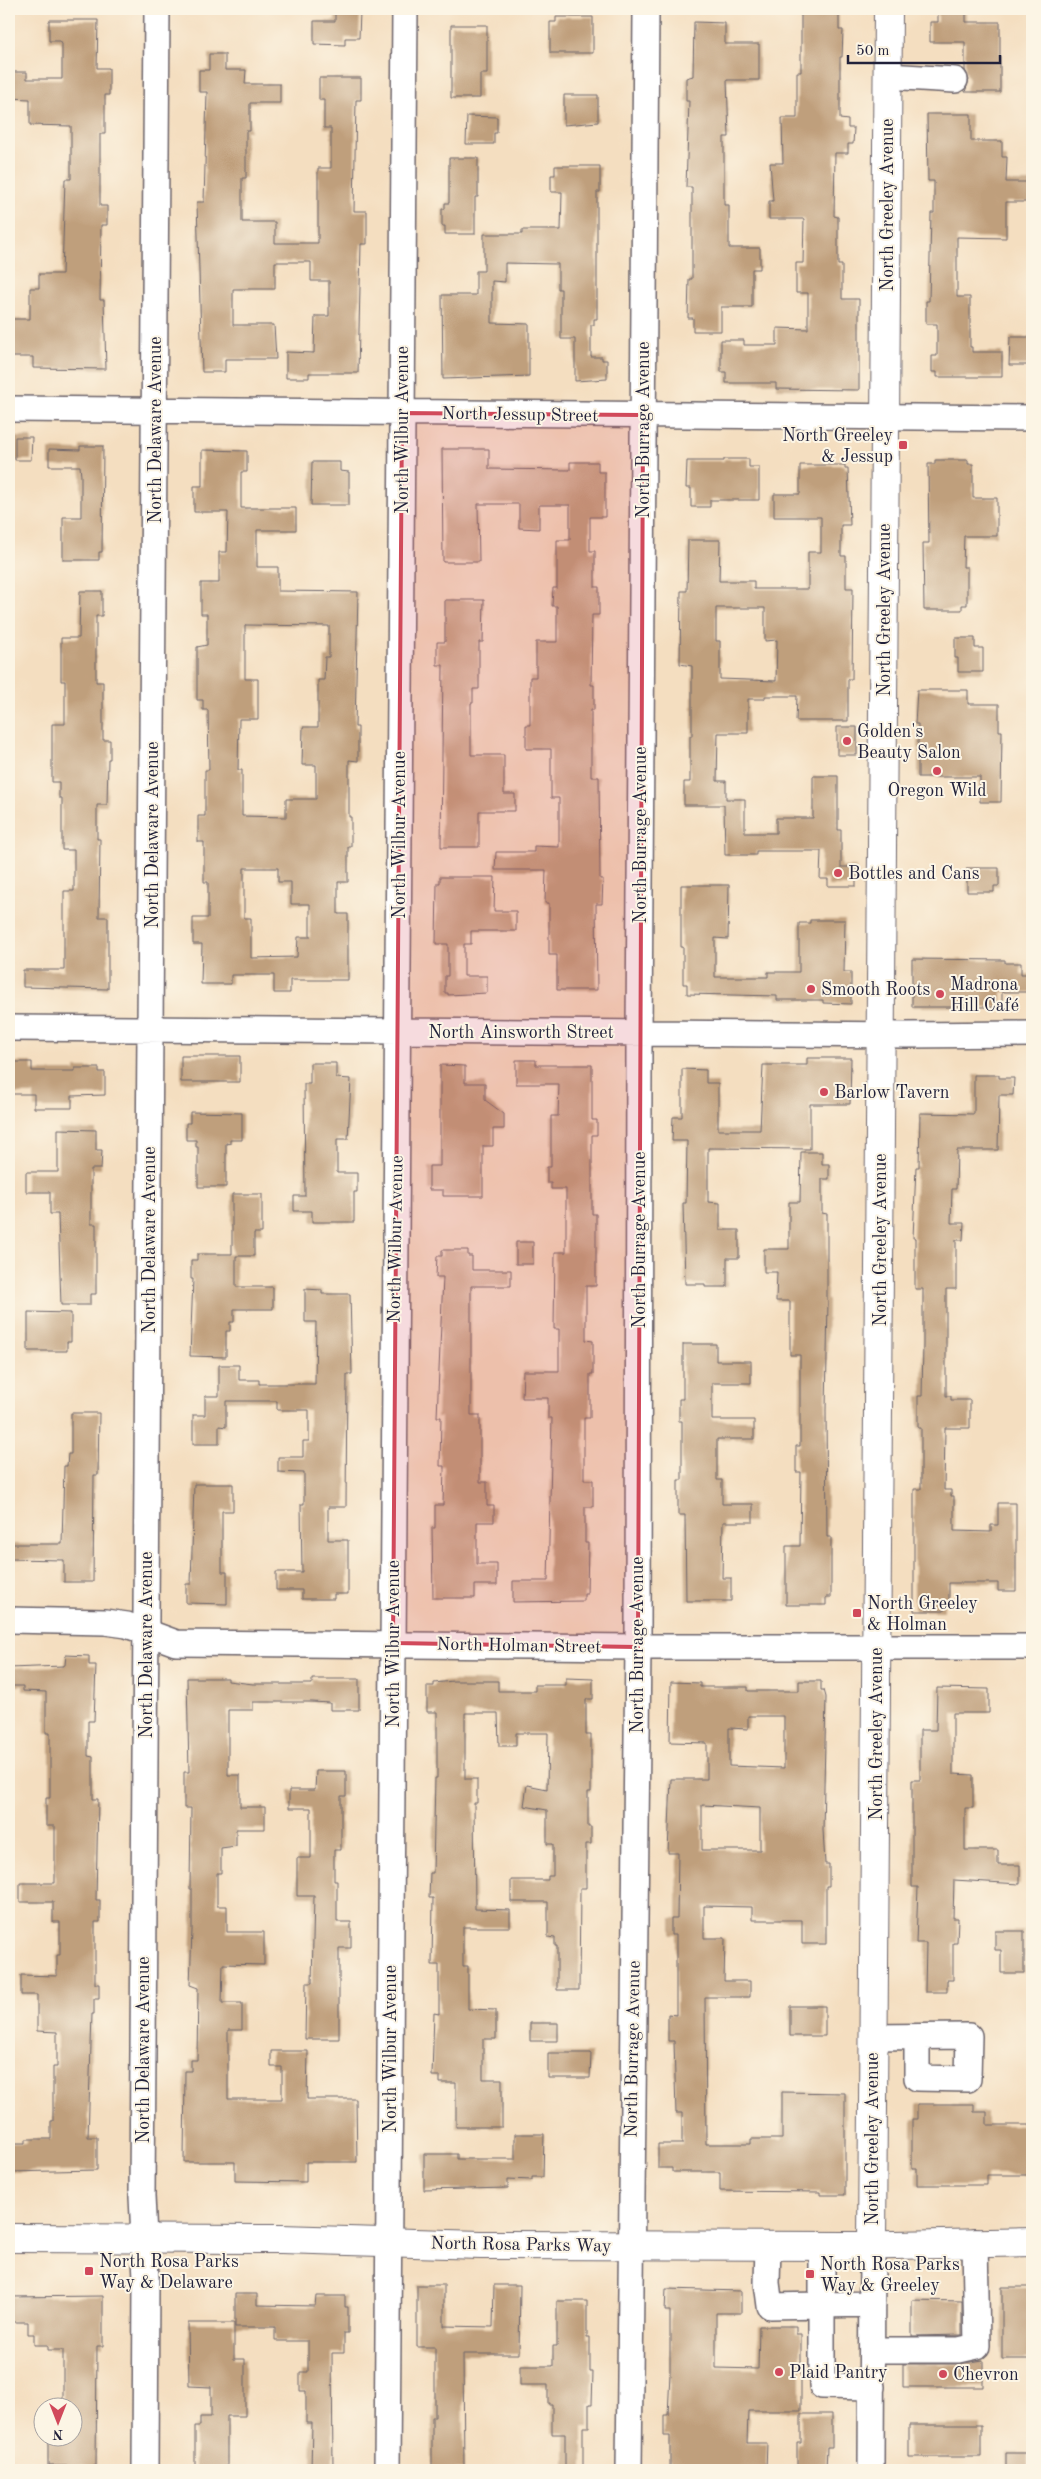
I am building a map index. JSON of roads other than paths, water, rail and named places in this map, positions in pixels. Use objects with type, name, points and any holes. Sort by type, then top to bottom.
[{"type":"main road","name":"North Greeley Avenue","points":[[872,2244],[888,9]]},
{"type":"main road","name":"North Rosa Parks Way","points":[[9,2238],[144,2238],[630,2246],[822,2246],[1032,2242]]},
{"type":"street","name":"North Delaware Avenue","points":[[145,2470],[142,2187],[157,9]]},
{"type":"street","name":"North Wilbur Avenue","points":[[387,2470],[405,9]]},
{"type":"street","name":"North Burrage Avenue","points":[[628,2470],[638,1647],[639,1033],[646,9]]},
{"type":"street","points":[[887,76],[955,80]]},
{"type":"street","name":"North Jessup Street","points":[[9,409],[1032,418]]},
{"type":"street","name":"North Ainsworth Street","points":[[9,1028],[881,1035],[1032,1034]]},
{"type":"street","name":"North Holman Street","points":[[9,1620],[106,1622],[128,1625],[176,1643],[393,1643],[638,1647],[877,1645],[1032,1647]]},
{"type":"street","points":[[873,2037],[918,2037]]},
{"type":"street","points":[[872,2350],[960,2350],[977,2346],[975,2242]]},
{"type":"street","name":"North Greeley Avenue","points":[[872,2244],[872,2470]]},
{"type":"street","points":[[768,2246],[767,2283],[770,2306],[872,2304]]},
{"type":"street","points":[[822,2246],[822,2386],[872,2386]]},
{"type":"place","name":"North Greeley & Jessup","points":[[903,445]]},
{"type":"place","name":"Golden's Beauty Salon","points":[[847,741]]},
{"type":"place","name":"Oregon Wild","points":[[937,771]]},
{"type":"place","name":"Bottles and Cans","points":[[838,873]]},
{"type":"place","name":"Smooth Roots","points":[[811,989]]},
{"type":"place","name":"Madrona Hill Café","points":[[940,994]]},
{"type":"place","name":"Barlow Tavern","points":[[824,1092]]},
{"type":"place","name":"North Greeley & Holman","points":[[857,1613]]},
{"type":"place","name":"North Rosa Parks Way & Delaware","points":[[89,2271]]},
{"type":"place","name":"North Rosa Parks Way & Greeley","points":[[810,2274]]},
{"type":"place","name":"Plaid Pantry","points":[[779,2372]]},
{"type":"place","name":"Chevron","points":[[943,2374]]}]
